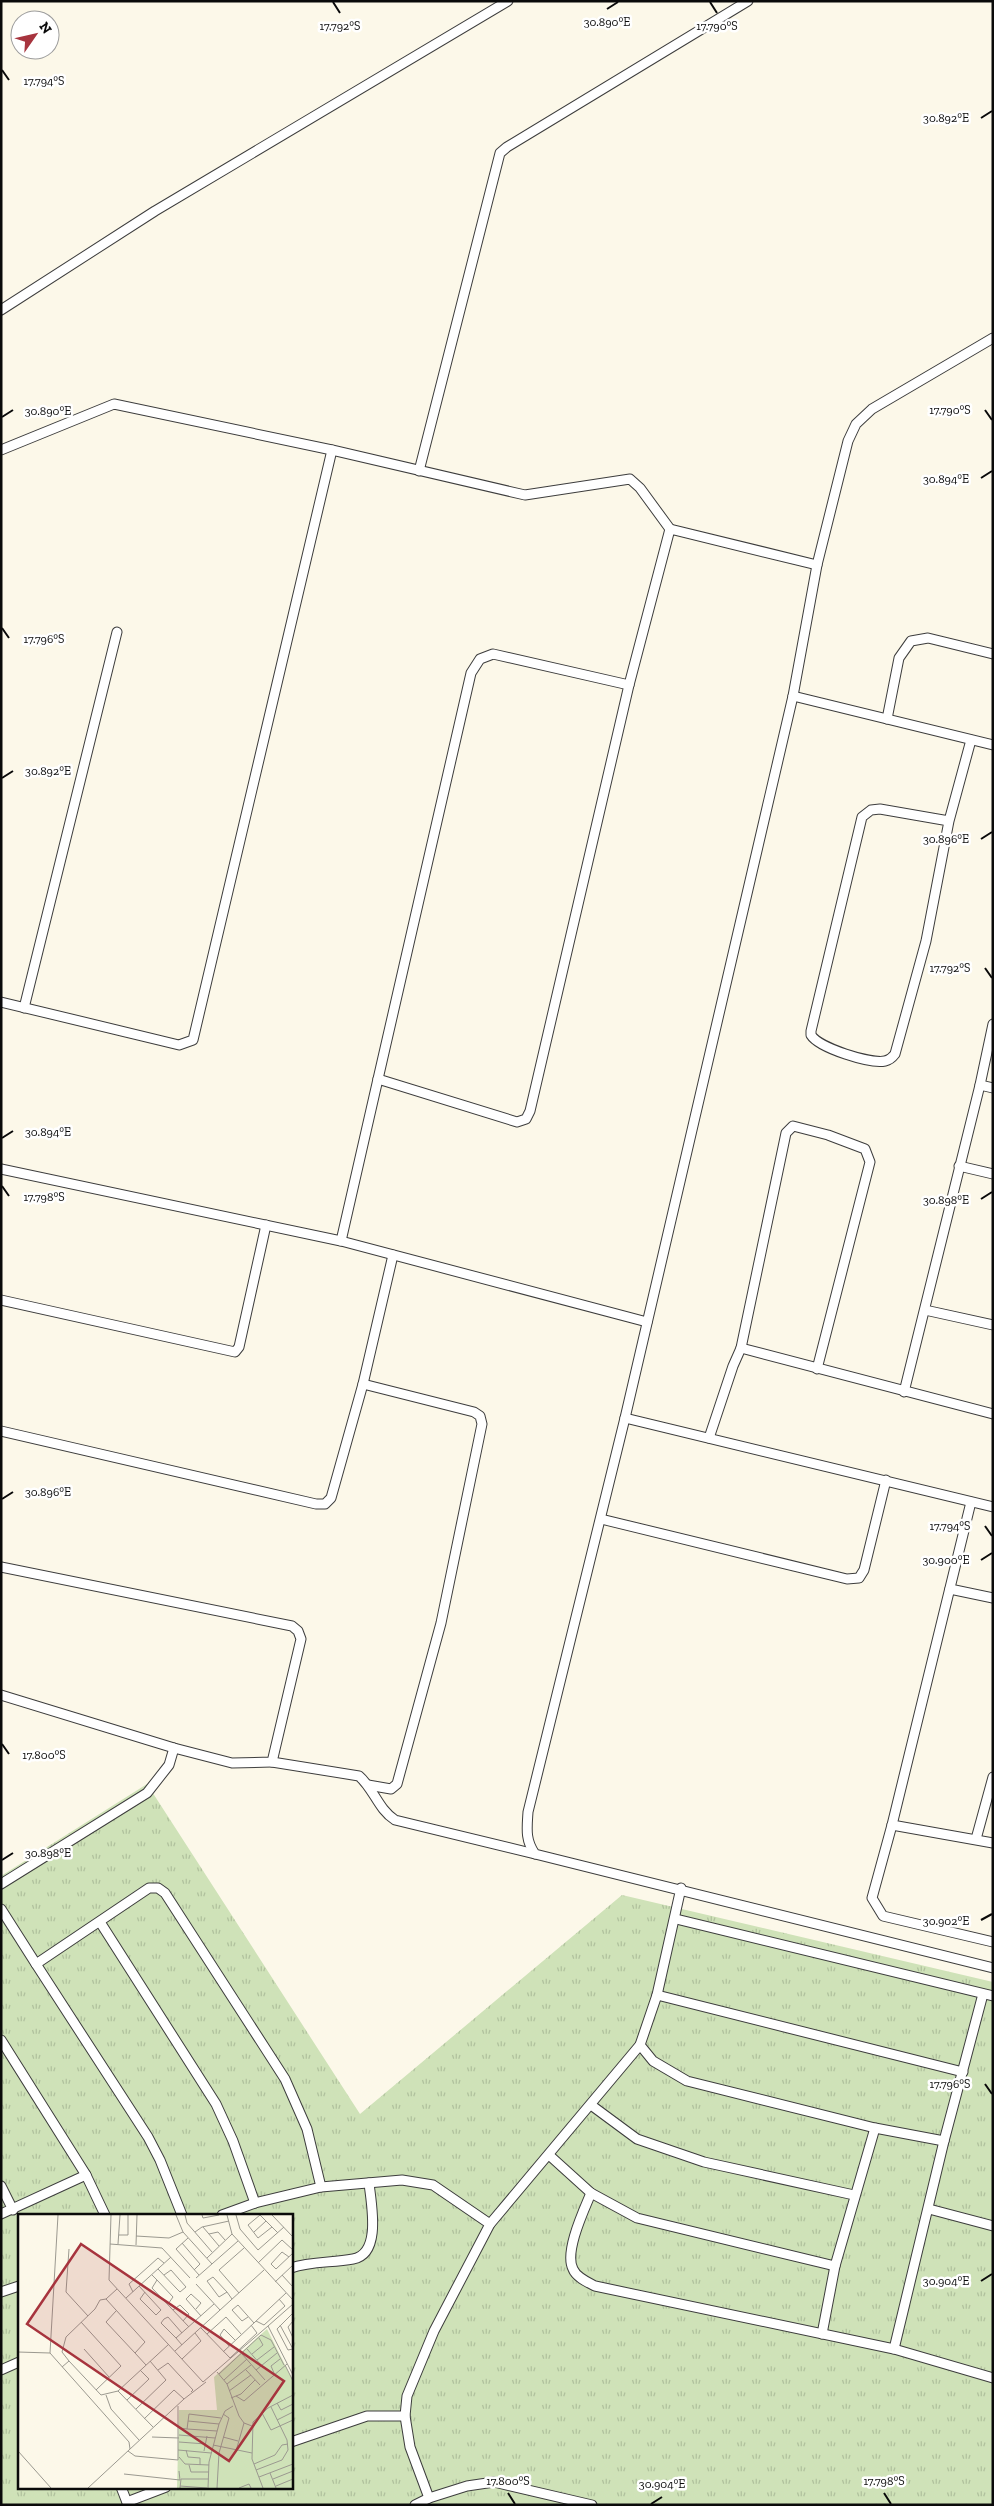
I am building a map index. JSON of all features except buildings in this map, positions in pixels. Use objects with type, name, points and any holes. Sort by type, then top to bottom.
[{"type":"street","points":[[1,310],[155,211],[508,1]]},
{"type":"street","points":[[418,471],[500,153],[748,1]]},
{"type":"street","points":[[536,1854],[528,1844],[528,1812],[601,1519],[794,696],[817,565],[848,441],[856,424],[872,409],[993,338]]},
{"type":"street","points":[[1,450],[114,404],[332,450],[525,495],[630,479],[640,488],[670,529],[817,565]]},
{"type":"street","points":[[1,1002],[179,1046],[193,1040],[332,450]]},
{"type":"street","points":[[378,1079],[517,1122],[526,1119],[530,1111],[629,685],[670,529]]},
{"type":"street","points":[[24,1008],[116,632]]},
{"type":"street","points":[[887,720],[899,658],[911,641],[928,638],[993,654]]},
{"type":"street","points":[[340,1241],[471,673],[480,659],[493,654],[629,685]]},
{"type":"street","points":[[794,696],[993,745]]},
{"type":"street","points":[[949,821],[880,809],[872,810],[862,817],[811,1031],[811,1035],[819,1044],[845,1054],[883,1062],[890,1060],[895,1054],[926,941],[949,821],[971,740]]},
{"type":"street","points":[[904,1392],[980,1085],[993,1024]]},
{"type":"street","points":[[980,1085],[993,1088]]},
{"type":"street","points":[[709,1438],[733,1366],[741,1348],[786,1133],[793,1126],[828,1135],[865,1149],[870,1162],[817,1370]]},
{"type":"street","points":[[959,1166],[993,1174]]},
{"type":"street","points":[[1,1169],[340,1241],[647,1322]]},
{"type":"street","points":[[1,1300],[235,1352],[239,1347],[266,1225]]},
{"type":"street","points":[[1,1431],[316,1504],[325,1504],[331,1498],[363,1384],[393,1255]]},
{"type":"street","points":[[925,1310],[993,1325]]},
{"type":"street","points":[[741,1348],[817,1370],[993,1414]]},
{"type":"street","points":[[363,1384],[474,1412],[480,1416],[482,1424],[441,1623],[397,1784],[392,1789],[368,1785]]},
{"type":"street","points":[[625,1418],[993,1506]]},
{"type":"street","points":[[601,1519],[847,1579],[859,1578],[864,1570],[886,1480]]},
{"type":"street","points":[[971,1502],[892,1825],[872,1898],[883,1916],[993,1942]]},
{"type":"street","points":[[1,1567],[292,1626],[298,1631],[301,1639],[272,1762]]},
{"type":"street","points":[[950,1589],[993,1598]]},
{"type":"street","points":[[1,1695],[174,1748],[232,1763],[272,1762],[359,1776],[368,1785],[383,1812],[395,1820],[681,1888],[993,1968]]},
{"type":"street","points":[[1,1884],[147,1793],[169,1765],[174,1748]]},
{"type":"street","points":[[976,1839],[993,1777]]},
{"type":"street","points":[[892,1825],[993,1843]]},
{"type":"street","points":[[36,1964],[149,1888],[158,1888],[165,1893],[285,2079],[307,2129],[321,2187]]},
{"type":"street","points":[[429,2498],[410,2447],[405,2416],[407,2396],[434,2331],[490,2224],[640,2045],[657,1995],[676,1918],[681,1888]]},
{"type":"street","points":[[1,1909],[148,2137],[160,2160],[182,2214]]},
{"type":"street","points":[[676,1918],[993,1996]]},
{"type":"street","points":[[100,1922],[216,2104],[233,2141],[255,2203]]},
{"type":"street","points":[[894,2349],[944,2141],[983,1994]]},
{"type":"street","points":[[657,1995],[963,2072]]},
{"type":"street","points":[[1,2040],[86,2175],[105,2214]]},
{"type":"street","points":[[640,2045],[653,2061],[687,2081],[875,2128],[944,2141]]},
{"type":"street","points":[[591,2105],[637,2139],[704,2162],[854,2195]]},
{"type":"street","points":[[822,2334],[835,2266],[854,2195],[875,2128]]},
{"type":"street","points":[[549,2155],[591,2193],[637,2218],[835,2266]]},
{"type":"street","points":[[1,2214],[86,2175]]},
{"type":"street","points":[[225,2214],[255,2203],[321,2187],[402,2180],[433,2185],[490,2224]]},
{"type":"street","points":[[292,2268],[319,2262],[354,2260],[363,2254],[371,2243],[373,2232],[369,2183]]},
{"type":"street","points":[[1,2186],[13,2210]]},
{"type":"street","points":[[591,2193],[570,2256],[573,2270],[583,2280],[595,2286],[894,2349],[993,2378]]},
{"type":"street","points":[[929,2209],[993,2226]]},
{"type":"street","points":[[1,2292],[18,2286]]},
{"type":"street","points":[[1,2370],[18,2362]]},
{"type":"street","points":[[292,2442],[367,2416],[405,2416]]},
{"type":"street","points":[[415,2505],[429,2498],[467,2486],[494,2482],[592,2505]]},
{"type":"street","points":[[121,2488],[127,2503],[164,2488]]},
{"type":"green space","points":[[147,1784],[360,2114],[622,1895],[993,1982],[993,2505],[1,2505],[1,1876]]}]
